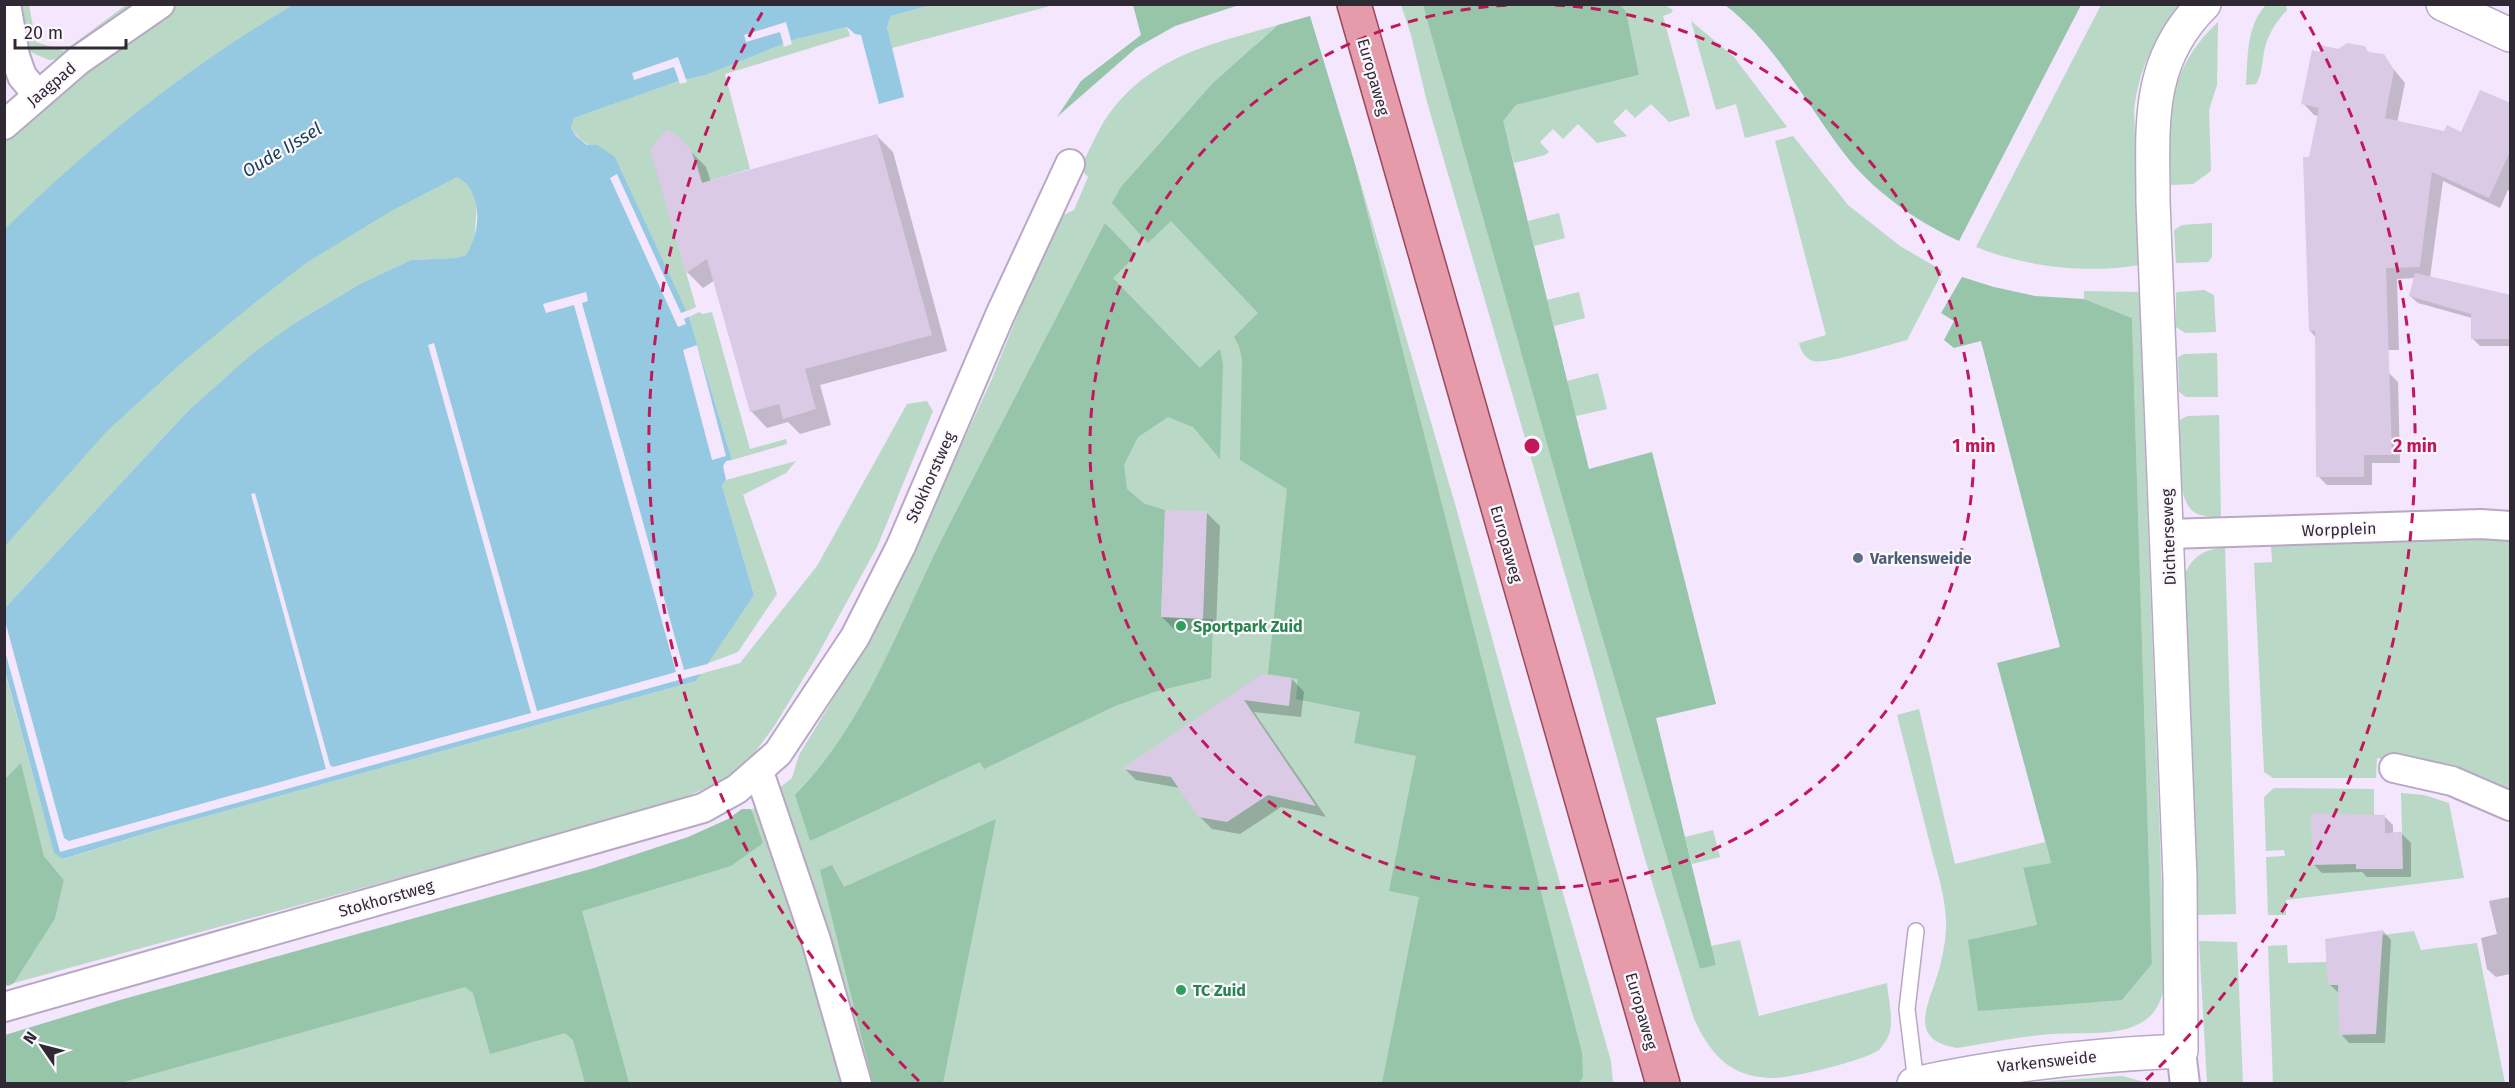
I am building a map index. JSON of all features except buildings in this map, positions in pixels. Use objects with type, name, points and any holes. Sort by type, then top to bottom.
[{"type":"main road","name":"Europaweg","points":[[1354,4],[1664,1083]]},
{"type":"street","points":[[6,4],[15,56],[22,76],[37,94]]},
{"type":"street","name":"Jaagpad","points":[[4,125],[37,94],[79,60],[160,4]]},
{"type":"street","name":"Dichterseweg","points":[[2185,1083],[2181,1051],[2181,921],[2168,534],[2153,202],[2153,112],[2159,78],[2169,55],[2204,4]]},
{"type":"street","points":[[2443,4],[2511,34]]},
{"type":"street","name":"Stokhorstweg","points":[[4,1007],[704,808],[737,789],[759,772],[778,753],[855,637],[900,546],[1000,315],[1070,164]]},
{"type":"street","name":"Worpplein","points":[[2168,534],[2481,524],[2511,526]]},
{"type":"street","points":[[2394,768],[2452,782],[2511,806]]},
{"type":"street","points":[[759,772],[816,940],[857,1083]]},
{"type":"street","name":"Varkensweide","points":[[1915,1083],[1988,1068],[2092,1055],[2181,1051]]},
{"type":"lane","points":[[1915,1083],[1907,1009],[1916,931]]},
{"type":"green space","points":[[2267,4],[2286,5],[2287,10],[2267,40],[2261,72],[2256,84],[2246,85],[2249,42],[2255,22]]},
{"type":"green space","points":[[15,5],[29,5],[36,42],[64,51],[126,5],[143,5],[60,59],[49,60],[28,51]]},
{"type":"green space","points":[[178,5],[310,5],[141,116],[135,115],[5,229],[5,140],[89,67]]},
{"type":"green space","points":[[931,5],[1054,5],[892,48],[887,27],[891,16]]},
{"type":"green space","points":[[1133,5],[1239,5],[1175,26],[1136,48],[1057,117],[1081,81],[1141,35]]},
{"type":"green space","points":[[1401,5],[1423,5],[1431,29],[1591,599],[1700,969],[1716,965],[1711,946],[1740,940],[1759,1016],[1887,983],[1891,1018],[1890,1031],[1880,1049],[1873,1053],[1829,1068],[1796,1075],[1774,1078],[1756,1076],[1738,1071],[1723,1061],[1707,1042],[1694,1019],[1645,859]]},
{"type":"green space","points":[[1423,5],[1620,5],[1626,11],[1639,75],[1516,105],[1503,121],[1589,469],[1652,452],[1716,704],[1656,718],[1716,965],[1700,969],[1591,599]]},
{"type":"green space","points":[[1620,5],[1665,5],[1673,10],[1663,16],[1690,116],[1669,122],[1651,104],[1635,118],[1626,109],[1613,122],[1627,136],[1597,143],[1578,124],[1563,139],[1553,129],[1540,142],[1549,152],[1514,163],[1502,121],[1516,105],[1639,75],[1626,11]]},
{"type":"green space","points":[[1725,5],[2081,5],[1959,241],[1910,214],[1867,179],[1843,152],[1789,74],[1759,36]]},
{"type":"green space","points":[[2101,5],[2184,5],[2164,29],[2150,53],[2140,79],[2134,110],[2141,260],[2139,265],[2098,269],[2056,267],[2015,260],[1976,247]]},
{"type":"green space","points":[[1310,16],[1355,164],[1582,1053],[1583,1077],[1579,1083],[1382,1083],[1419,897],[1389,891],[1416,756],[1354,743],[1360,712],[1296,699],[1298,679],[1268,674],[1287,489],[1240,460],[1242,359],[1234,337],[1258,313],[1171,221],[1148,243],[1112,203],[1121,187],[1212,84],[1278,25]]},
{"type":"green space","points":[[1691,21],[1734,57],[1787,127],[1745,138],[1736,104],[1716,110]]},
{"type":"green space","points":[[2218,22],[2217,85],[2209,110],[2211,171],[2193,184],[2171,185],[2170,138],[2173,97],[2188,59]]},
{"type":"green space","name":"Sportpark Zuid","points":[[1278,25],[1256,44],[1377,249],[1355,164],[1455,504],[1611,1061],[1613,1083],[5,1084],[700,851],[792,778],[799,755],[880,622],[991,381],[1057,218],[1074,210],[1088,177],[1080,168],[1103,123],[1138,83],[1158,68],[1203,47]]},
{"type":"green space","points":[[847,27],[850,36],[725,74],[750,169],[702,183],[697,164],[658,175],[696,307],[686,312],[615,157],[580,139],[571,128],[574,118],[679,81],[706,75],[796,39]]},
{"type":"green space","points":[[1793,136],[1848,205],[1900,246],[1943,271],[1907,340],[1820,361],[1810,360],[1802,351],[1799,343],[1826,335],[1775,141]]},
{"type":"green space","points":[[457,174],[474,193],[477,203],[474,244],[466,255],[456,258],[411,260],[360,284],[298,321],[186,413],[5,608],[5,539],[64,470],[280,268]]},
{"type":"green space","points":[[1559,213],[1565,238],[1534,246],[1528,221]]},
{"type":"green space","points":[[1105,223],[1136,255],[1113,278],[1200,368],[1220,349],[1223,364],[1220,459],[1193,427],[1168,417],[1138,437],[1124,465],[1127,489],[1145,504],[1165,510],[1161,617],[1213,619],[1211,678],[1154,692],[1115,706],[984,769],[980,762],[810,841],[795,795],[841,738],[878,674],[941,541]]},
{"type":"green space","points":[[2212,223],[2212,257],[2208,262],[2176,263],[2174,230],[2182,225]]},
{"type":"green space","points":[[1962,277],[2035,296],[2084,299],[2132,318],[2152,964],[2122,1000],[1978,1011],[1968,940],[2037,925],[2023,868],[2051,863],[1997,663],[2060,647],[1981,341],[1954,348],[1944,340],[1954,321],[1941,313]]},
{"type":"green space","points":[[2204,290],[2214,295],[2216,332],[2185,333],[2176,327],[2176,294],[2177,292]]},
{"type":"green space","points":[[2084,291],[2139,292],[2165,973],[2162,996],[2154,1012],[2142,1022],[2127,1029],[2029,1036],[1957,1048],[1941,1044],[1931,1037],[1926,1028],[1927,1007],[1944,945],[1945,910],[1940,881],[1897,715],[1919,709],[1955,864],[2045,842],[2051,863],[2023,869],[2037,925],[2122,1000],[2152,964],[2132,318],[2084,299]]},
{"type":"green space","points":[[1579,292],[1585,318],[1554,326],[1547,300]]},
{"type":"green space","points":[[699,312],[703,314],[712,312],[750,449],[786,439],[787,444],[732,460],[689,317]]},
{"type":"green space","points":[[2217,353],[2218,397],[2186,397],[2179,392],[2178,357],[2184,354]]},
{"type":"green space","points":[[1598,373],[1607,409],[1576,416],[1567,381]]},
{"type":"green space","points":[[927,401],[933,411],[877,547],[817,656],[773,728],[746,764],[720,782],[669,804],[14,983],[55,919],[64,880],[44,856],[21,764],[5,779],[4,669],[54,852],[64,859],[160,829],[696,681],[700,674],[740,663],[817,566],[907,404]]},
{"type":"green space","points":[[2219,415],[2221,517],[2211,517],[2194,512],[2184,495],[2180,469],[2180,420],[2187,416]]},
{"type":"green space","points":[[796,461],[786,473],[743,495],[777,594],[738,652],[706,664],[754,595],[722,486],[726,480]]},
{"type":"green space","points":[[2441,536],[2510,541],[2510,789],[2437,766],[2377,758],[2376,778],[2273,778],[2264,772],[2254,563],[2272,562],[2271,545]]},
{"type":"green space","points":[[2225,547],[2236,914],[2197,915],[2185,574],[2192,562],[2201,554]]},
{"type":"green space","points":[[21,763],[44,856],[64,880],[55,919],[14,983],[8,986],[4,984],[5,779]]},
{"type":"green space","points":[[2274,788],[2374,789],[2374,814],[2385,833],[2402,832],[2401,793],[2424,795],[2449,803],[2464,878],[2286,900],[2286,915],[2268,915],[2266,857],[2285,856],[2284,850],[2266,851],[2264,797]]},
{"type":"green space","points":[[742,809],[751,809],[763,843],[731,866],[582,911],[629,1083],[585,1083],[573,1040],[565,1033],[490,1054],[473,993],[465,987],[120,1083],[5,1083],[5,1035],[120,1000],[594,868],[688,837],[728,819]]},
{"type":"green space","points":[[996,819],[943,1083],[873,1083],[820,870],[832,865],[844,887]]},
{"type":"green space","points":[[1713,830],[1720,857],[1692,864],[1685,837]]},
{"type":"green space","points":[[2414,931],[2421,950],[2477,943],[2505,1083],[2273,1083],[2268,946],[2287,945],[2288,963],[2325,962],[2383,935]]},
{"type":"green space","points":[[2199,941],[2237,942],[2243,1083],[2207,1083]]},
{"type":"green space","points":[[2122,1076],[2148,1083],[2022,1083]]},
{"type":"water","name":"Oude IJssel","points":[[295,4],[931,5],[891,16],[887,27],[904,97],[879,104],[861,35],[855,34],[847,27],[796,39],[706,75],[679,81],[574,118],[571,128],[576,136],[587,145],[597,145],[615,157],[689,317],[732,460],[726,461],[723,466],[726,480],[722,486],[754,595],[696,681],[160,829],[63,859],[54,853],[5,671],[5,608],[186,413],[252,354],[298,321],[360,284],[411,260],[456,258],[466,255],[475,236],[476,202],[466,183],[457,177],[391,211],[306,263],[178,366],[106,432],[5,546],[5,229],[38,197],[143,107],[217,53]]},
{"type":"pier","points":[[786,22],[792,44],[784,47],[780,32],[746,42],[744,35]]},
{"type":"pier","points":[[678,57],[687,82],[680,84],[674,67],[634,80],[632,73]]},
{"type":"pier","points":[[617,174],[681,313],[689,310],[692,315],[684,319],[686,324],[678,327],[610,178]]},
{"type":"pier","points":[[586,292],[588,301],[582,303],[684,670],[711,663],[704,673],[60,852],[5,651],[5,621],[64,838],[69,841],[326,769],[251,494],[255,493],[330,765],[333,767],[531,713],[428,345],[434,343],[537,711],[676,672],[574,305],[546,313],[543,304]]},
{"type":"pier","points":[[697,345],[726,456],[712,460],[683,350]]},
{"type":"place","name":"Varkensweide","points":[[1858,558]]},
{"type":"place","name":"Sportpark Zuid","points":[[1181,626]]},
{"type":"place","name":"TC Zuid","points":[[1181,990]]}]
